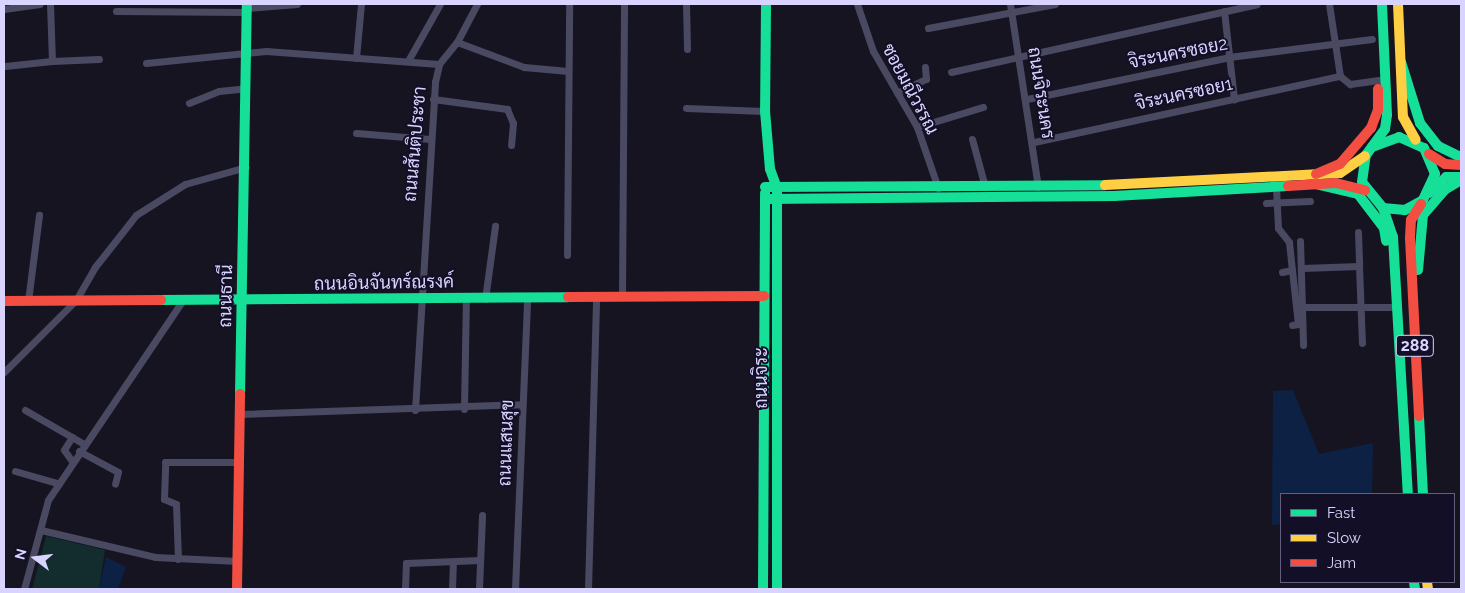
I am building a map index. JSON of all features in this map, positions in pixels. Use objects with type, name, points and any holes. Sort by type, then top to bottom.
[{"type":"main road","name":"ถนนจิระ","points":[[766,4],[765,111],[770,169],[777,188],[777,589]]},
{"type":"main road","points":[[1316,179],[1351,169],[1369,151],[1385,129],[1387,114],[1382,4]]},
{"type":"main road","points":[[1398,4],[1403,117],[1418,142],[1430,154],[1445,164],[1461,165]]},
{"type":"main road","name":"ถนนธานี","points":[[237,589],[248,52],[247,8]]},
{"type":"main road","points":[[1316,179],[1344,161],[1372,128],[1378,110],[1378,80],[1384,45]]},
{"type":"main road","points":[[1400,61],[1409,76],[1420,123],[1438,146],[1461,157]]},
{"type":"main road","points":[[1365,190],[1361,173],[1369,151],[1389,138],[1418,142]]},
{"type":"main road","points":[[1426,197],[1435,174],[1430,154]]},
{"type":"main road","name":"ถนนจิระ","points":[[763,589],[765,187],[770,169]]},
{"type":"main road","points":[[765,187],[1038,187],[1316,179],[1350,183],[1365,190],[1383,208],[1404,210],[1426,197],[1446,177],[1461,178]]},
{"type":"main road","points":[[1414,326],[1420,224],[1446,189],[1461,178]]},
{"type":"main road","points":[[1316,179],[1353,192],[1371,209],[1384,228],[1396,305]]},
{"type":"main road","points":[[765,199],[988,200],[1276,187],[1299,180]]},
{"type":"main road","name":"288","points":[[1423,493],[1410,238],[1411,220],[1426,197]]},
{"type":"main road","name":"288","points":[[1383,208],[1393,238],[1408,493]]},
{"type":"main road","name":"ถนนอินจันทร์ณรงค์","points":[[4,301],[764,296]]},
{"type":"main road","points":[[763,505],[770,511],[776,504]]},
{"type":"main road","points":[[763,519],[770,514],[777,519]]},
{"type":"street","points":[[4,9],[40,4]]},
{"type":"street","points":[[50,4],[52,62]]},
{"type":"street","points":[[116,11],[247,8],[298,4]]},
{"type":"street","points":[[356,58],[361,4]]},
{"type":"street","points":[[408,59],[440,4]]},
{"type":"street","name":"ถนนสันติประชา","points":[[415,410],[419,299],[433,99],[439,64],[457,42],[477,4]]},
{"type":"street","points":[[567,255],[569,4]]},
{"type":"street","points":[[622,297],[624,4]]},
{"type":"street","points":[[686,4],[687,49]]},
{"type":"street","name":"ซอยมณีวรรณ","points":[[857,4],[873,51],[916,127],[938,188]]},
{"type":"street","name":"ถนนจิระนคร","points":[[1010,4],[1021,56],[1034,142],[1038,187]]},
{"type":"street","points":[[928,28],[1055,4]]},
{"type":"street","points":[[951,72],[1257,4]]},
{"type":"street","points":[[1329,4],[1340,76],[1350,84],[1378,80]]},
{"type":"street","points":[[1224,10],[1234,99]]},
{"type":"street","name":"จิระนครซอย2","points":[[1027,99],[1229,57],[1335,41],[1372,39]]},
{"type":"street","points":[[457,42],[524,67],[568,71]]},
{"type":"street","points":[[146,64],[248,52],[408,59],[439,64]]},
{"type":"street","points":[[6,66],[99,59]]},
{"type":"street","points":[[897,94],[926,79],[925,67]]},
{"type":"street","name":"จิระนครซอย1","points":[[1034,142],[1340,76]]},
{"type":"street","points":[[189,103],[219,91],[246,88]]},
{"type":"street","points":[[433,99],[507,109],[513,123],[511,145]]},
{"type":"street","points":[[916,127],[984,107]]},
{"type":"street","points":[[686,108],[765,111]]},
{"type":"street","points":[[356,133],[430,139]]},
{"type":"street","points":[[972,139],[985,187]]},
{"type":"street","points":[[4,372],[76,300],[124,228],[149,205],[185,184],[246,167]]},
{"type":"street","points":[[1276,187],[1278,228],[1289,242],[1298,324],[1292,325]]},
{"type":"street","points":[[1266,203],[1310,201]]},
{"type":"street","points":[[28,301],[39,215]]},
{"type":"street","points":[[485,298],[495,226]]},
{"type":"street","points":[[1358,232],[1362,343]]},
{"type":"street","points":[[1300,241],[1303,345]]},
{"type":"street","points":[[1302,268],[1358,266]]},
{"type":"street","points":[[1282,272],[1292,270]]},
{"type":"street","name":"ถนนแสนสุข","points":[[515,589],[527,298]]},
{"type":"street","points":[[588,589],[596,298]]},
{"type":"street","points":[[464,409],[466,299]]},
{"type":"street","points":[[24,589],[57,483],[183,300]]},
{"type":"street","points":[[1303,307],[1396,305]]},
{"type":"street","points":[[240,414],[464,409],[522,404]]},
{"type":"street","points":[[25,410],[72,437],[81,448],[118,472],[115,484]]},
{"type":"street","points":[[72,437],[64,450],[72,461]]},
{"type":"street","points":[[178,559],[176,504],[164,499],[165,462],[239,462]]},
{"type":"street","points":[[15,471],[57,483]]},
{"type":"street","points":[[479,588],[482,515]]},
{"type":"street","points":[[41,530],[178,559],[238,561]]},
{"type":"street","points":[[405,589],[406,563],[480,560]]},
{"type":"street","points":[[452,589],[453,562]]},
{"type":"green space","points":[[46,536],[105,550],[99,589],[32,589]]},
{"type":"water","points":[[1293,390],[1319,454],[1373,443],[1372,493],[1280,493],[1280,524],[1272,525],[1273,391]]},
{"type":"water","points":[[106,557],[126,567],[118,589],[99,589]]},
{"type":"traffic: fast","points":[[240,394],[247,4]]},
{"type":"traffic: fast","points":[[766,4],[765,111],[770,169],[777,188],[777,589]]},
{"type":"traffic: fast","points":[[1372,147],[1399,137],[1424,148],[1435,174],[1423,200],[1405,210],[1383,208],[1362,182],[1366,155],[1385,129],[1387,115],[1382,4]]},
{"type":"traffic: fast","points":[[1401,62],[1420,123],[1438,146],[1461,157]]},
{"type":"traffic: fast","points":[[1429,193],[1446,177],[1461,177]]},
{"type":"traffic: fast","points":[[1418,270],[1423,215],[1446,189],[1461,180]]},
{"type":"traffic: fast","points":[[1315,184],[1358,194],[1384,228],[1386,241]]},
{"type":"traffic: fast","points":[[765,187],[1105,185]]},
{"type":"traffic: fast","points":[[765,199],[1114,196],[1288,186]]},
{"type":"traffic: fast","points":[[763,589],[765,193]]},
{"type":"traffic: fast","points":[[1383,208],[1393,237],[1408,493]]},
{"type":"traffic: fast","points":[[161,300],[568,297]]},
{"type":"traffic: fast","points":[[1419,416],[1423,493]]},
{"type":"traffic: fast","points":[[1414,583],[1415,589]]},
{"type":"traffic: slow","points":[[1398,4],[1403,117],[1416,140]]},
{"type":"traffic: slow","points":[[1105,185],[1340,173],[1365,156]]},
{"type":"traffic: slow","points":[[1427,583],[1428,589]]},
{"type":"traffic: jam","points":[[1316,174],[1340,164],[1371,128],[1378,110],[1378,89]]},
{"type":"traffic: jam","points":[[1429,154],[1445,164],[1461,165]]},
{"type":"traffic: jam","points":[[1288,186],[1336,183],[1365,190]]},
{"type":"traffic: jam","points":[[1419,416],[1410,238],[1411,220],[1421,204]]},
{"type":"traffic: jam","points":[[568,297],[764,296]]},
{"type":"traffic: jam","points":[[4,301],[161,300]]},
{"type":"traffic: jam","points":[[237,589],[240,394]]}]
